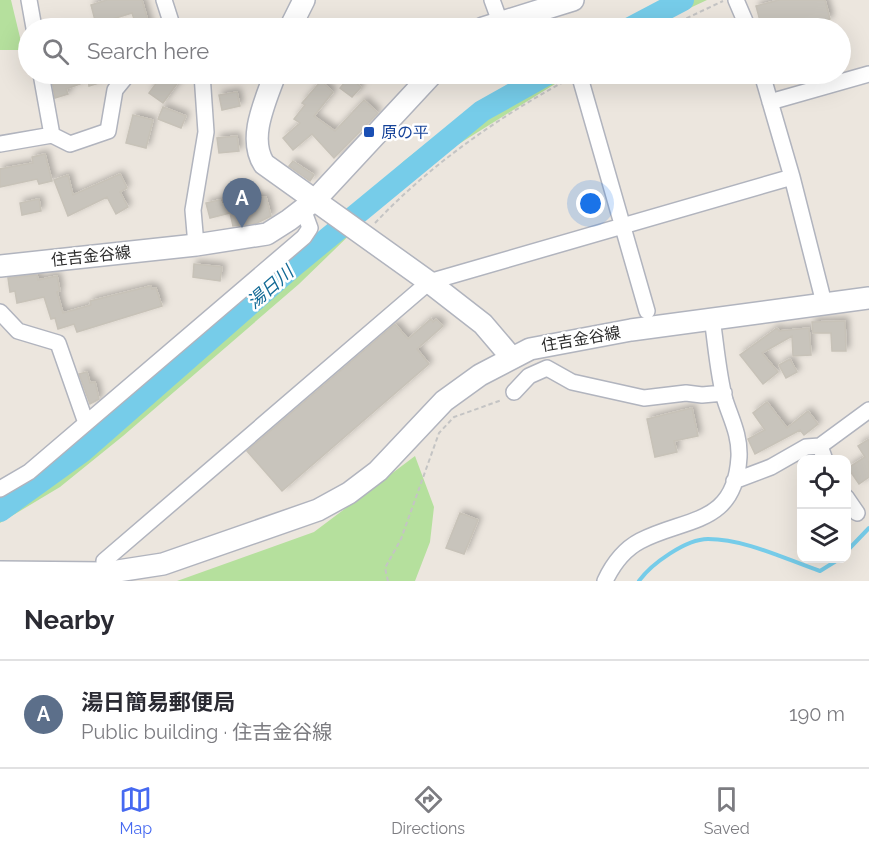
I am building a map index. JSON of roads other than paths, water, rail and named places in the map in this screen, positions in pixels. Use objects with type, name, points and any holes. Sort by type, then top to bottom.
[{"type":"main road","points":[[295,18],[304,0]]},
{"type":"main road","points":[[514,18],[573,0]]},
{"type":"main road","points":[[272,84],[262,113],[256,144],[258,155],[264,164],[309,204],[338,215],[483,324],[512,358]]},
{"type":"main road","name":"住吉金谷線","points":[[0,266],[196,245],[267,234],[309,204],[423,84]]},
{"type":"main road","name":"住吉金谷線","points":[[0,572],[105,573],[163,564],[318,510],[349,493],[378,471],[444,400],[480,375],[512,358],[544,345],[712,318],[869,298]]},
{"type":"street","points":[[29,0],[32,18]]},
{"type":"street","points":[[164,0],[170,18]]},
{"type":"street","points":[[491,18],[492,0]]},
{"type":"street","points":[[736,0],[744,18]]},
{"type":"street","points":[[851,79],[869,74]]},
{"type":"street","points":[[43,84],[52,135]]},
{"type":"street","points":[[0,143],[52,135],[69,144],[108,131],[115,90],[120,84]]},
{"type":"street","points":[[196,245],[192,210],[206,132],[203,84]]},
{"type":"street","points":[[577,84],[624,224],[647,311]]},
{"type":"street","points":[[765,84],[792,177],[824,303]]},
{"type":"street","points":[[770,102],[834,84]]},
{"type":"street","points":[[105,573],[104,561],[429,282],[792,177]]},
{"type":"street","points":[[0,489],[29,472],[304,237],[310,228],[309,204]]},
{"type":"street","points":[[0,312],[18,332],[58,343],[86,423]]},
{"type":"street","points":[[605,581],[618,557],[640,541],[711,515],[727,496],[734,481],[739,458],[738,433],[724,393],[712,318]]},
{"type":"street","points":[[514,392],[529,376],[547,368],[572,382],[644,398],[686,393],[702,395],[724,393]]},
{"type":"street","points":[[734,481],[771,467],[806,447],[823,453],[869,410]]},
{"type":"street","points":[[851,504],[857,513]]},
{"type":"waterway","name":"湯日川","points":[[649,18],[683,0]]},
{"type":"waterway","name":"湯日川","points":[[0,511],[83,451],[295,265],[482,111],[530,84]]},
{"type":"waterway","points":[[851,547],[869,528]]},
{"type":"waterway","points":[[639,581],[652,567],[670,554],[699,540],[736,542],[797,563]]},
{"type":"waterway","points":[[798,563],[820,571],[833,563]]},
{"type":"place","name":"原の平","points":[[369,132]]},
{"type":"place","name":"湯日簡易郵便局","points":[[242,228]]}]
